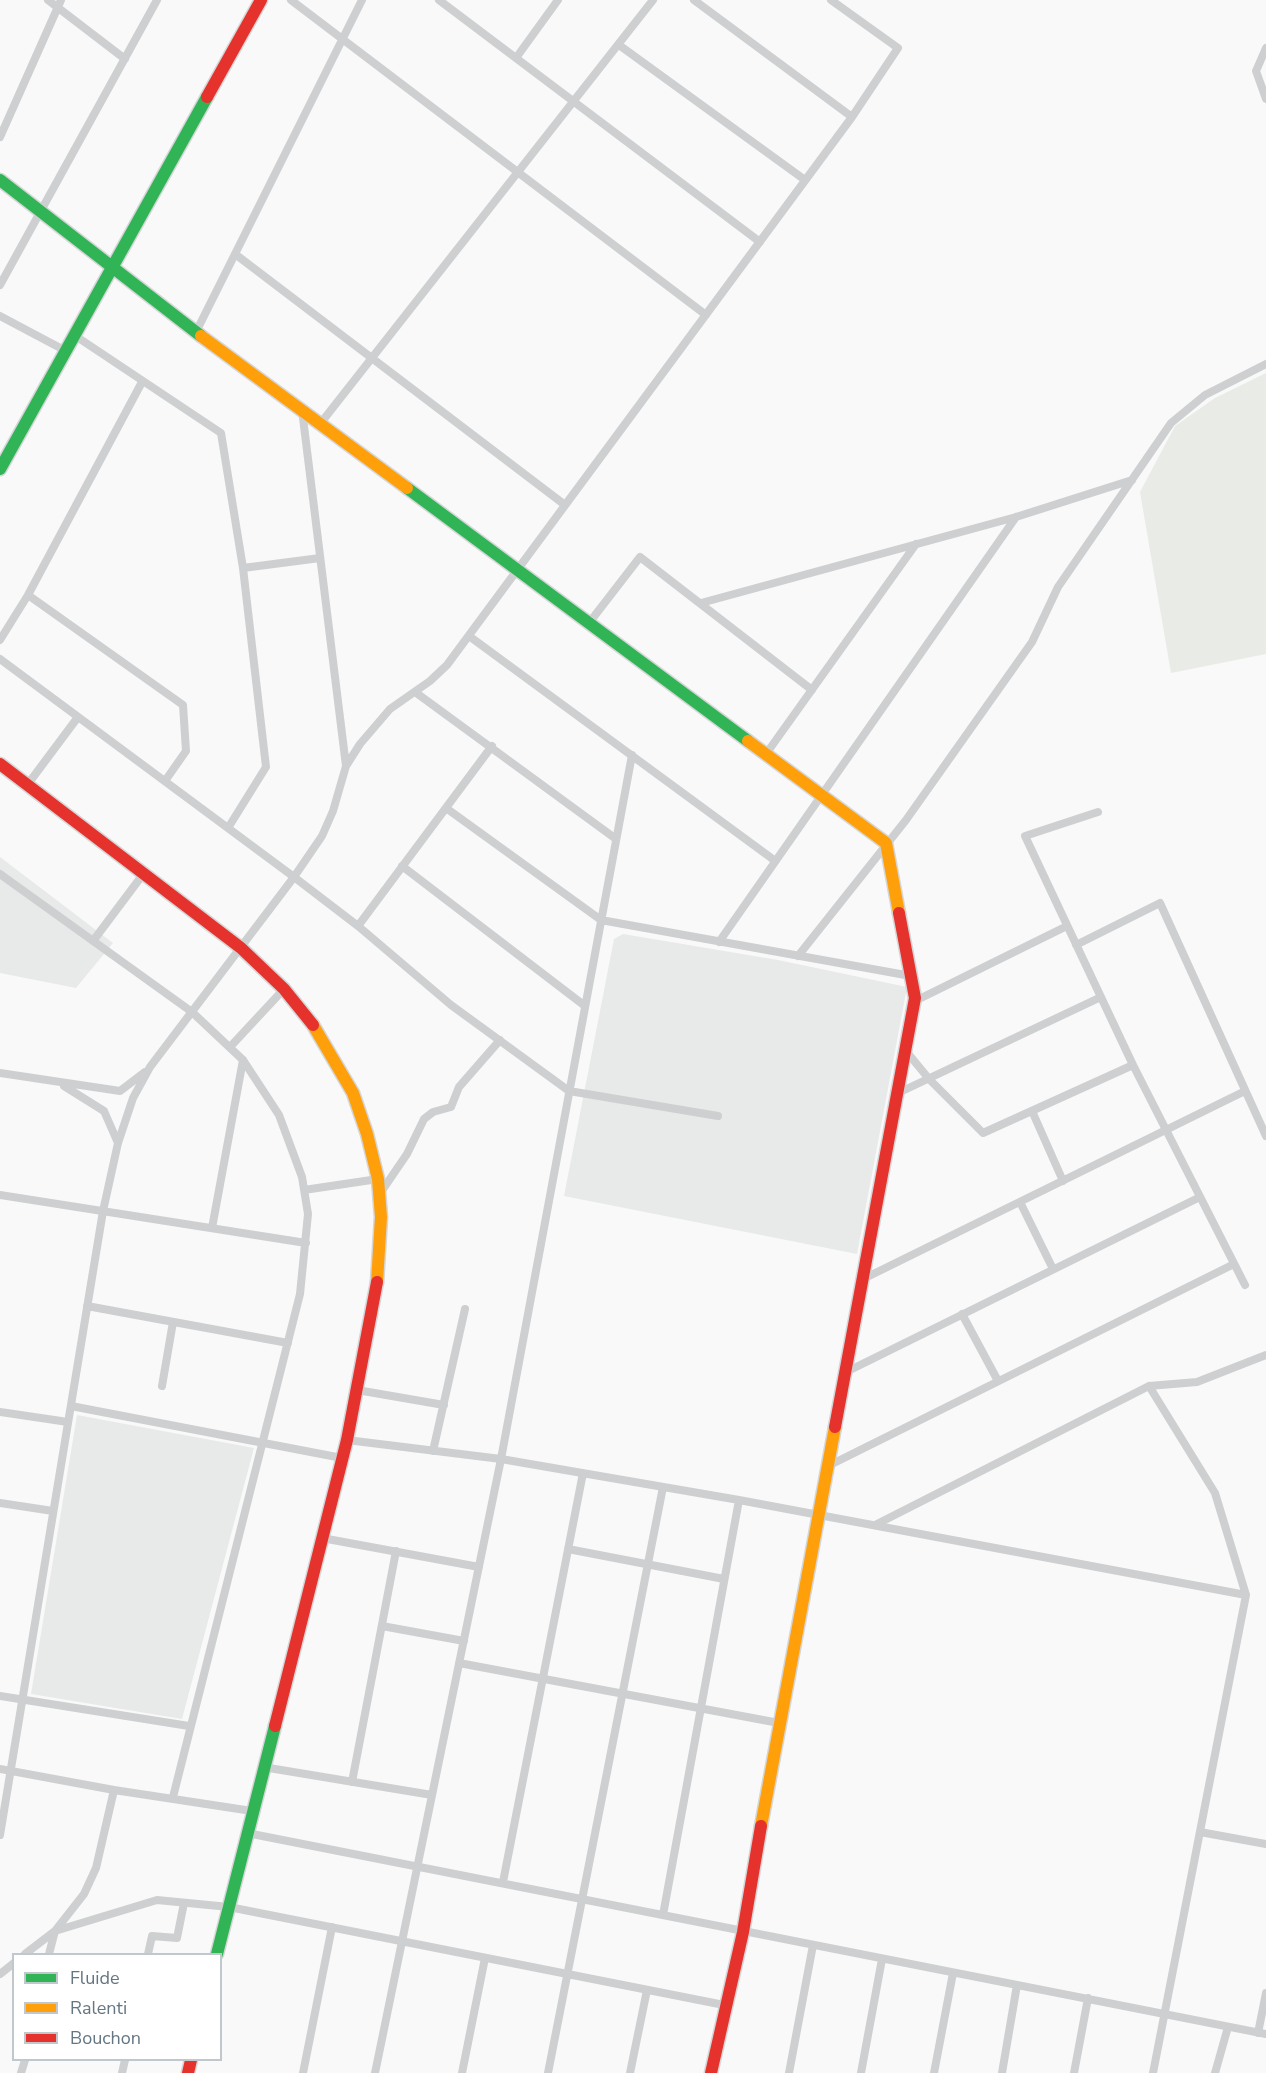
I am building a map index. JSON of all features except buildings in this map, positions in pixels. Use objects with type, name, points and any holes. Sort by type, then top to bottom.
[{"type":"street","points":[[48,0],[59,3],[125,59]]},
{"type":"street","points":[[0,285],[157,0]]},
{"type":"street","points":[[0,469],[261,0]]},
{"type":"street","points":[[291,0],[706,315]]},
{"type":"street","points":[[196,332],[362,0]]},
{"type":"street","points":[[439,0],[760,242]]},
{"type":"street","points":[[516,58],[558,0]]},
{"type":"street","points":[[320,424],[653,0]]},
{"type":"street","points":[[694,0],[852,117]]},
{"type":"street","points":[[0,1834],[103,1211],[118,1143],[133,1098],[150,1067],[294,877],[326,828],[346,766],[390,709],[415,692],[447,665],[852,117],[898,48],[831,0]]},
{"type":"street","points":[[0,137],[59,3]]},
{"type":"street","points":[[619,45],[805,180]]},
{"type":"street","points":[[1266,48],[1256,71],[1266,99]]},
{"type":"street","points":[[0,180],[40,213],[114,266],[196,332],[886,843],[915,1001],[779,1723],[743,1932],[724,2005],[711,2073]]},
{"type":"street","points":[[235,254],[565,506]]},
{"type":"street","points":[[0,316],[66,351]]},
{"type":"street","points":[[74,335],[221,434],[243,568],[266,767],[228,828]]},
{"type":"street","points":[[798,956],[886,843],[1032,642],[1058,587],[1171,423],[1205,395],[1266,364]]},
{"type":"street","points":[[0,640],[28,595],[142,382]]},
{"type":"street","points":[[302,411],[346,766]]},
{"type":"street","points":[[701,603],[1016,517],[1132,480]]},
{"type":"street","points":[[719,942],[774,860],[1016,517]]},
{"type":"street","points":[[766,754],[916,544]]},
{"type":"street","points":[[589,623],[640,557],[812,690]]},
{"type":"street","points":[[243,568],[320,558]]},
{"type":"street","points":[[28,595],[183,705],[186,751],[165,781]]},
{"type":"street","points":[[469,636],[774,860]]},
{"type":"street","points":[[0,659],[294,877],[358,926],[451,1005],[569,1091],[718,1116]]},
{"type":"street","points":[[415,692],[492,746],[616,839]]},
{"type":"street","points":[[27,784],[78,717]]},
{"type":"street","points":[[358,926],[492,746]]},
{"type":"street","points":[[375,2073],[420,1866],[432,1796],[501,1459],[632,756]]},
{"type":"street","points":[[0,764],[241,948],[284,989],[317,1030],[353,1093],[367,1134],[378,1179],[381,1229],[377,1289],[347,1440],[217,1953]]},
{"type":"street","points":[[446,808],[601,920],[911,976]]},
{"type":"street","points":[[1098,812],[1025,836],[1134,1065],[1245,1285]]},
{"type":"street","points":[[402,866],[585,1006]]},
{"type":"street","points":[[93,940],[144,873]]},
{"type":"street","points":[[0,874],[192,1012],[243,1059],[279,1115],[291,1141],[304,1190],[308,1214],[300,1294],[189,1726],[173,1797]]},
{"type":"street","points":[[1076,945],[1160,903],[1266,1136]]},
{"type":"street","points":[[915,1001],[1067,926]]},
{"type":"street","points":[[230,1047],[284,989]]},
{"type":"street","points":[[898,1094],[1101,997]]},
{"type":"street","points":[[379,1195],[407,1154],[424,1119],[433,1112],[451,1107],[459,1087],[500,1040]]},
{"type":"street","points":[[906,1051],[929,1079],[983,1132],[1134,1065]]},
{"type":"street","points":[[212,1228],[243,1059]]},
{"type":"street","points":[[0,1073],[61,1084],[120,1091],[150,1067]]},
{"type":"street","points":[[61,1084],[104,1111],[118,1143]]},
{"type":"street","points":[[863,1279],[1245,1091]]},
{"type":"street","points":[[1032,1111],[1063,1181]]},
{"type":"street","points":[[304,1190],[378,1179]]},
{"type":"street","points":[[0,1195],[306,1243]]},
{"type":"street","points":[[846,1372],[1200,1197]]},
{"type":"street","points":[[1020,1202],[1053,1269]]},
{"type":"street","points":[[828,1466],[1234,1264]]},
{"type":"street","points":[[87,1306],[288,1343]]},
{"type":"street","points":[[433,1451],[465,1309]]},
{"type":"street","points":[[962,1314],[998,1381]]},
{"type":"street","points":[[162,1386],[173,1322]]},
{"type":"street","points":[[874,1526],[1149,1386],[1197,1382],[1266,1355]]},
{"type":"street","points":[[1149,1386],[1215,1493],[1246,1595],[1153,2073]]},
{"type":"street","points":[[357,1390],[444,1405]]},
{"type":"street","points":[[71,1406],[342,1458]]},
{"type":"street","points":[[0,1412],[68,1422]]},
{"type":"street","points":[[347,1440],[501,1459],[583,1473],[1246,1595]]},
{"type":"street","points":[[503,1882],[583,1473]]},
{"type":"street","points":[[548,2073],[663,1487]]},
{"type":"street","points":[[663,1915],[699,1708],[739,1500]]},
{"type":"street","points":[[0,1503],[53,1511]]},
{"type":"street","points":[[322,1538],[479,1567]]},
{"type":"street","points":[[568,1549],[724,1579]]},
{"type":"street","points":[[352,1782],[396,1551]]},
{"type":"street","points":[[382,1626],[464,1641]]},
{"type":"street","points":[[459,1663],[779,1723]]},
{"type":"street","points":[[0,1696],[189,1726]]},
{"type":"street","points":[[263,1767],[432,1796]]},
{"type":"street","points":[[0,1769],[114,1790],[173,1797],[252,1811]]},
{"type":"street","points":[[26,1953],[55,1931],[84,1894],[96,1868],[114,1790]]},
{"type":"street","points":[[1200,1832],[1266,1844]]},
{"type":"street","points":[[247,1833],[1262,2033],[1266,1993]]},
{"type":"street","points":[[55,1931],[157,1900],[229,1907],[724,2005]]},
{"type":"street","points":[[148,1953],[152,1936],[177,1938],[184,1903]]},
{"type":"street","points":[[303,2073],[332,1927]]},
{"type":"street","points":[[50,1953],[55,1931]]},
{"type":"street","points":[[789,2073],[813,1945]]},
{"type":"street","points":[[462,2073],[485,1958]]},
{"type":"street","points":[[861,2073],[882,1959]]},
{"type":"street","points":[[0,1974],[12,1965]]},
{"type":"street","points":[[934,2073],[953,1973]]},
{"type":"street","points":[[1002,2073],[1017,1985]]},
{"type":"street","points":[[630,2073],[647,1990]]},
{"type":"street","points":[[1074,2073],[1088,1998]]},
{"type":"street","points":[[1215,2073],[1228,2027]]},
{"type":"shaded area","points":[[1266,373],[1266,654],[1171,673],[1140,492],[1175,426],[1215,398]]},
{"type":"shaded area","points":[[0,857],[113,943],[76,988],[0,973]]},
{"type":"shaded area","points":[[623,934],[778,960],[907,987],[857,1254],[564,1196],[614,939]]},
{"type":"shaded area","points":[[77,1415],[254,1448],[182,1719],[31,1694]]},
{"type":"traffic: fast","points":[[0,469],[207,97]]},
{"type":"traffic: fast","points":[[0,180],[201,336]]},
{"type":"traffic: fast","points":[[407,488],[748,741]]},
{"type":"traffic: fast","points":[[217,1953],[275,1726]]},
{"type":"traffic: slow","points":[[201,336],[407,488]]},
{"type":"traffic: slow","points":[[748,741],[886,843],[899,913]]},
{"type":"traffic: slow","points":[[313,1025],[353,1093],[367,1134],[378,1179],[381,1217],[377,1282]]},
{"type":"traffic: slow","points":[[761,1826],[835,1427]]},
{"type":"traffic: jam","points":[[207,97],[261,0]]},
{"type":"traffic: jam","points":[[0,764],[241,948],[284,989],[313,1025]]},
{"type":"traffic: jam","points":[[835,1427],[915,998],[899,913]]},
{"type":"traffic: jam","points":[[275,1726],[347,1440],[377,1282]]},
{"type":"traffic: jam","points":[[711,2073],[743,1932],[761,1826]]},
{"type":"traffic: jam","points":[[188,2073],[191,2061]]}]
